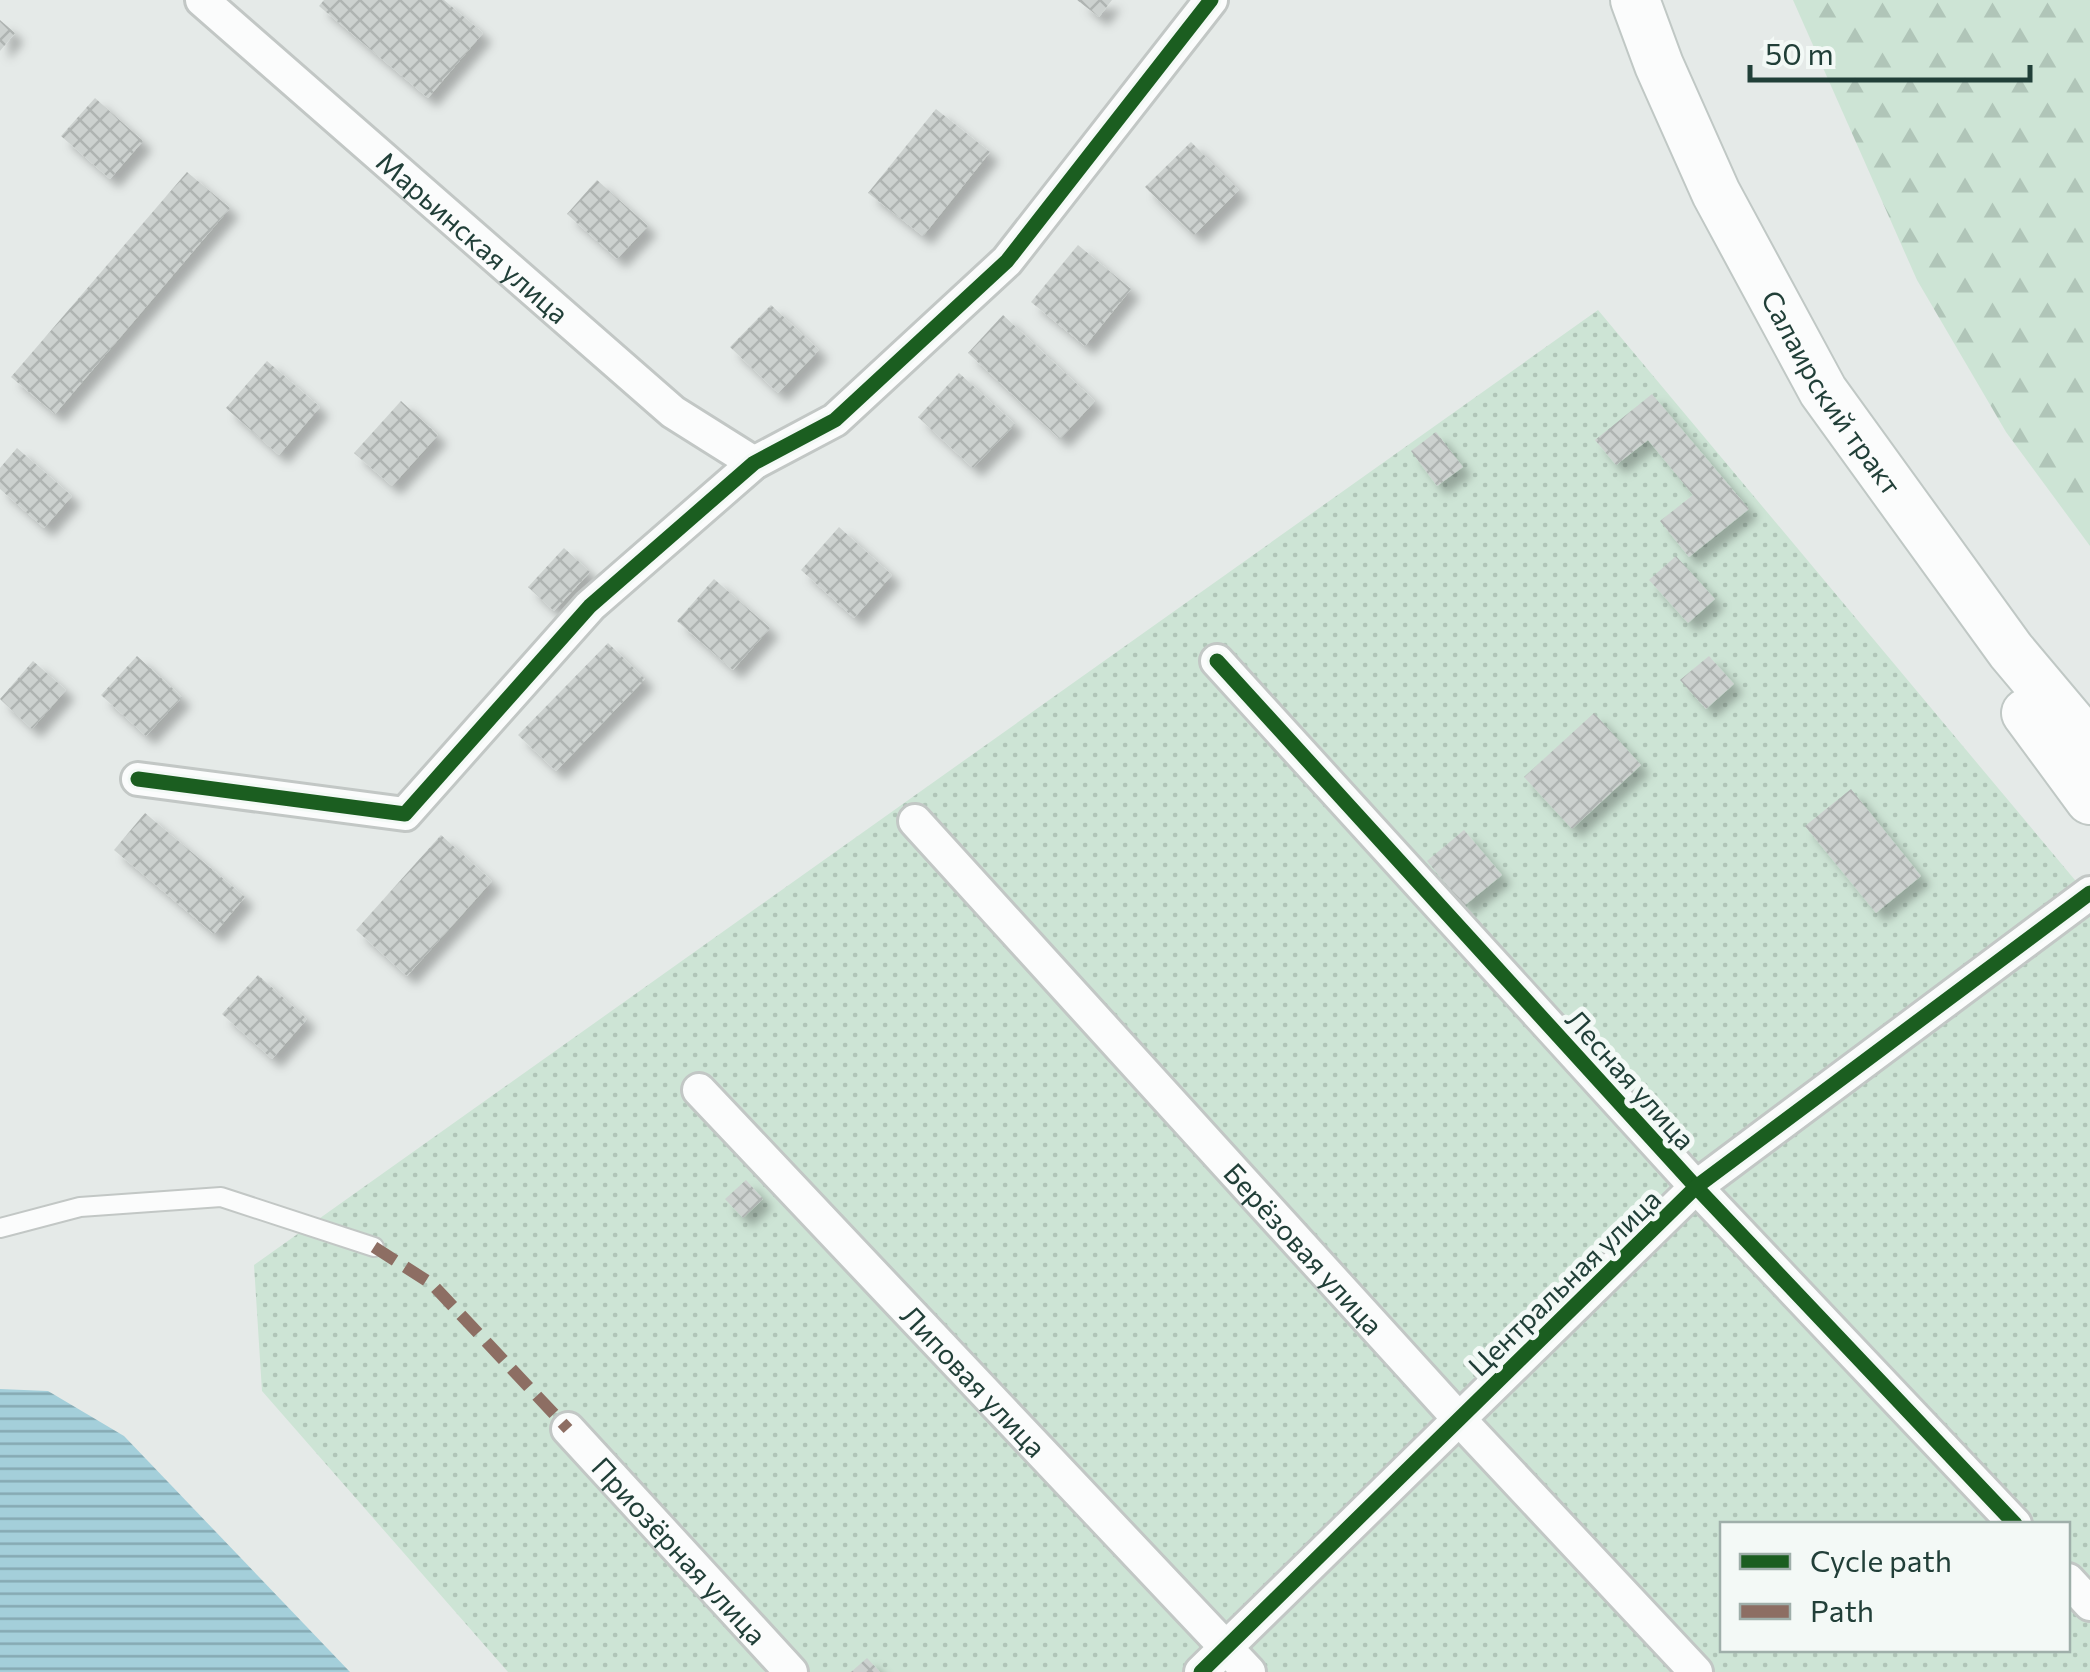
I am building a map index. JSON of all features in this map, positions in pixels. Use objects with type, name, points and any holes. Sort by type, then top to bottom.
[{"type":"street","name":"Марьинская улица","points":[[202,0],[673,412],[754,464]]},
{"type":"street","points":[[138,779],[405,814],[590,606],[754,464],[835,420],[1007,261],[1211,0]]},
{"type":"street","name":"Салаирский тракт","points":[[1635,0],[1658,65],[1716,193],[1823,391],[2012,651],[2090,745]]},
{"type":"street","points":[[1906,508],[2090,701]]},
{"type":"street","points":[[1906,508],[1973,634],[2090,800]]},
{"type":"street","name":"Лесная улица","points":[[1217,660],[1696,1187],[2013,1522]]},
{"type":"street","name":"Берёзовая улица","points":[[915,821],[1459,1419],[1696,1672]]},
{"type":"street","name":"Центральная улица","points":[[1201,1672],[1696,1187],[2090,893]]},
{"type":"street","name":"Липовая улица","points":[[699,1090],[1249,1672]]},
{"type":"street","name":"Приозёрная улица","points":[[568,1429],[791,1672]]},
{"type":"street","points":[[2070,1582],[2090,1604]]},
{"type":"lane","points":[[0,1228],[80,1207],[220,1197],[374,1247]]},
{"type":"green space","points":[[1793,0],[2090,0],[2090,546],[2006,432],[1917,280]]},
{"type":"green space","points":[[1598,310],[2090,898],[2090,1672],[508,1672],[262,1391],[254,1265]]},
{"type":"water","points":[[0,1389],[48,1391],[124,1436],[350,1672],[0,1672]]},
{"type":"building","points":[[324,0],[444,0],[483,33],[428,98],[319,6]]},
{"type":"building","points":[[1077,0],[1112,0],[1099,17]]},
{"type":"building","points":[[0,20],[15,33],[0,51]]},
{"type":"building","points":[[95,98],[143,141],[110,179],[61,136]]},
{"type":"building","points":[[936,109],[990,152],[923,236],[868,193]]},
{"type":"building","points":[[1191,142],[1239,190],[1194,235],[1145,187]]},
{"type":"building","points":[[187,172],[230,208],[55,414],[11,377]]},
{"type":"building","points":[[597,180],[648,226],[617,259],[567,214]]},
{"type":"building","points":[[1078,245],[1131,289],[1085,346],[1031,302]]},
{"type":"building","points":[[771,305],[819,350],[778,393],[730,347]]},
{"type":"building","points":[[1003,315],[1095,401],[1060,439],[968,353]]},
{"type":"building","points":[[267,361],[320,407],[279,455],[226,408]]},
{"type":"building","points":[[959,373],[1015,424],[973,468],[918,417]]},
{"type":"building","points":[[1652,394],[1749,509],[1689,557],[1660,521],[1693,495],[1648,440],[1616,465],[1595,440]]},
{"type":"building","points":[[401,401],[438,435],[392,486],[354,453]]},
{"type":"building","points":[[1436,432],[1463,467],[1437,486],[1411,451]]},
{"type":"building","points":[[17,448],[72,496],[44,528],[0,489],[0,468]]},
{"type":"building","points":[[839,527],[892,575],[854,618],[801,570]]},
{"type":"building","points":[[564,548],[590,572],[554,611],[528,587]]},
{"type":"building","points":[[1676,556],[1715,599],[1688,623],[1649,580]]},
{"type":"building","points":[[714,579],[770,628],[733,670],[677,621]]},
{"type":"building","points":[[608,643],[645,679],[556,771],[518,735]]},
{"type":"building","points":[[137,656],[182,697],[146,736],[101,695]]},
{"type":"building","points":[[1709,656],[1734,684],[1706,709],[1680,680]]},
{"type":"building","points":[[33,661],[66,690],[32,729],[0,699]]},
{"type":"building","points":[[1594,713],[1641,765],[1572,829],[1524,777]]},
{"type":"building","points":[[1851,789],[1921,876],[1876,913],[1805,826]]},
{"type":"building","points":[[145,813],[245,897],[214,934],[114,850]]},
{"type":"building","points":[[1464,830],[1502,875],[1464,906],[1427,861]]},
{"type":"building","points":[[441,835],[492,881],[407,976],[356,930]]},
{"type":"building","points":[[258,975],[307,1019],[272,1059],[222,1014]]},
{"type":"building","points":[[746,1180],[763,1199],[743,1218],[725,1199]]},
{"type":"building","points":[[867,1658],[880,1672],[851,1672]]},
{"type":"marked path","points":[[374,1247],[432,1284],[568,1429]]},
{"type":"cycle path","points":[[138,779],[405,814],[590,606],[754,463],[835,420],[1007,261],[1211,0]]},
{"type":"cycle path","points":[[1217,661],[1696,1187],[2013,1522]]},
{"type":"cycle path","points":[[1201,1672],[1696,1187],[2090,893]]}]
